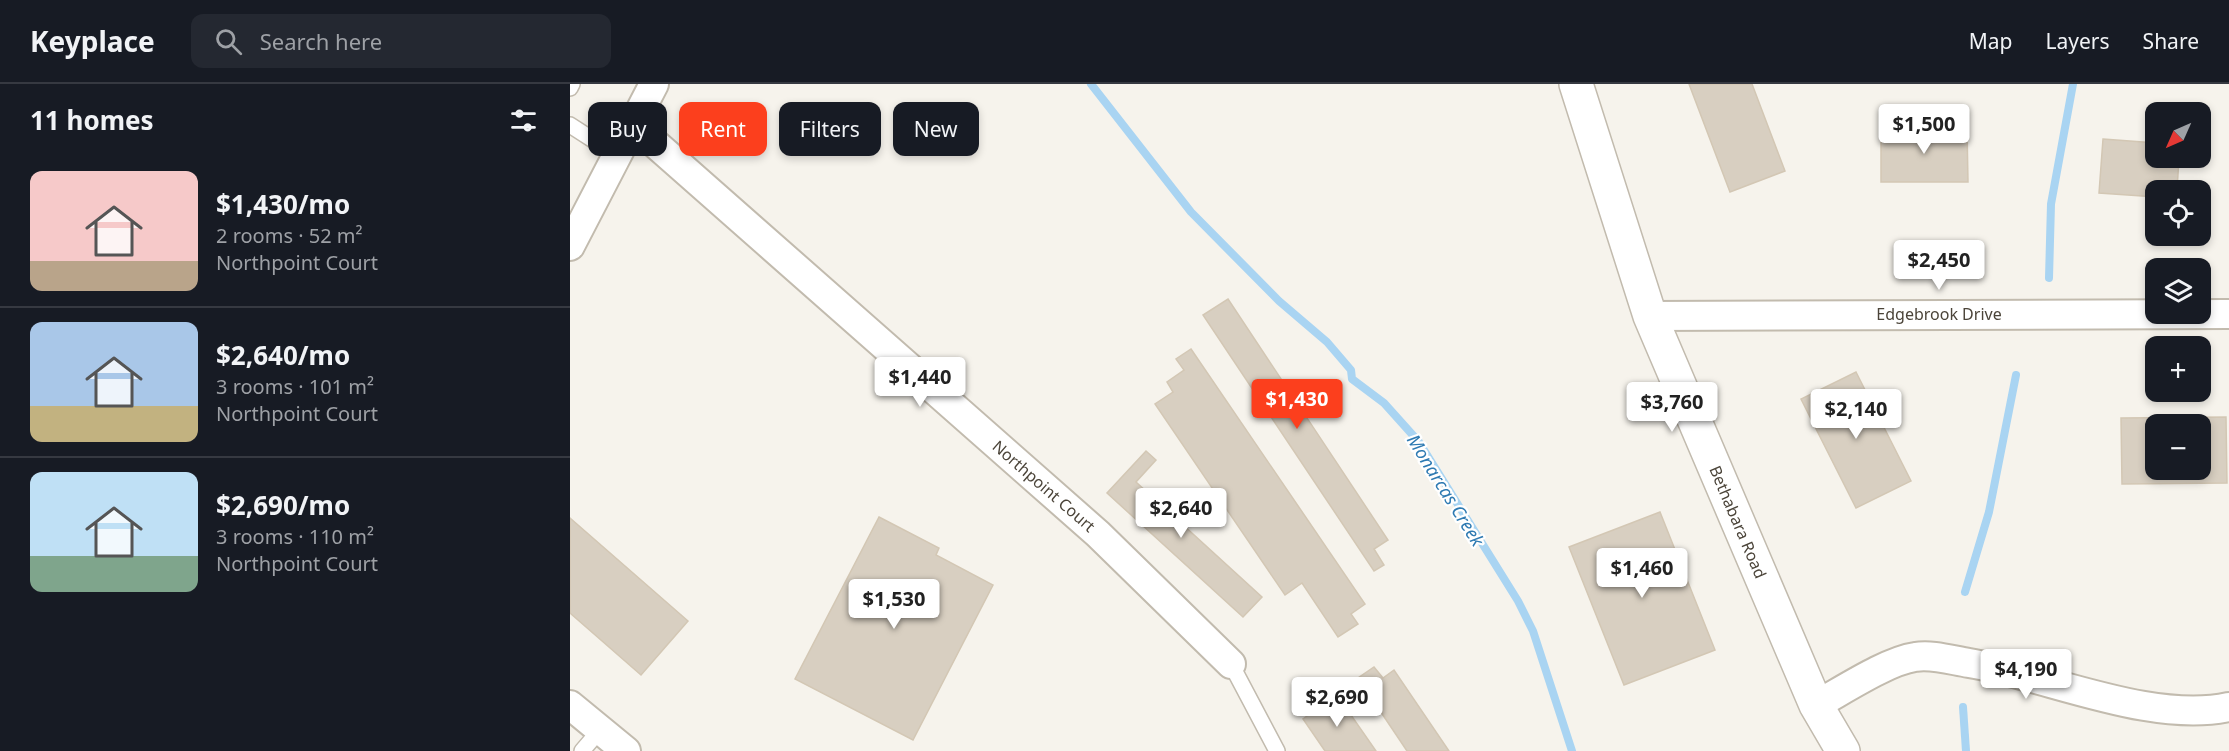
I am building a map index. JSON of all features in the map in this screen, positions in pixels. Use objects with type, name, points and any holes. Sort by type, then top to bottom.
[{"type":"street","points":[[645,102],[654,84]]},
{"type":"street","name":"Bethabara Road","points":[[1576,84],[1650,316],[1816,705],[1843,751]]},
{"type":"street","name":"Northpoint Court","points":[[667,154],[1098,534],[1231,664]]},
{"type":"street","points":[[570,246],[618,156]]},
{"type":"street","name":"Edgebrook Drive","points":[[1650,316],[2229,314]]},
{"type":"street","points":[[1816,705],[1899,661],[1924,656],[1988,666],[2129,702],[2169,709],[2229,707]]},
{"type":"street","points":[[570,705],[626,751]]},
{"type":"lane","points":[[570,88],[572,84]]},
{"type":"lane","points":[[570,125],[588,137]]},
{"type":"lane","points":[[1231,664],[1277,751]]},
{"type":"lane","points":[[582,751],[600,730]]},
{"type":"building","points":[[1689,84],[1752,84],[1785,171],[1730,192]]},
{"type":"building","points":[[1881,128],[1967,128],[1968,182],[1881,182]]},
{"type":"building","points":[[2103,139],[2145,142],[2145,168],[2178,168],[2178,180],[2145,180],[2145,196],[2099,193]]},
{"type":"building","points":[[1228,299],[1388,540],[1374,549],[1384,565],[1374,571],[1203,315]]},
{"type":"building","points":[[1191,349],[1365,604],[1351,614],[1358,624],[1338,637],[1302,583],[1285,595],[1155,404],[1173,392],[1167,382],[1184,370],[1176,359]]},
{"type":"building","points":[[1856,372],[1911,481],[1856,508],[1801,399]]},
{"type":"building","points":[[2211,417],[2226,417],[2227,483],[2122,484],[2121,418],[2145,418],[2145,480],[2211,480]]},
{"type":"building","points":[[1146,451],[1156,460],[1136,482],[1262,597],[1243,617],[1107,493]]},
{"type":"building","points":[[1660,512],[1715,650],[1624,685],[1569,547]]},
{"type":"building","points":[[879,517],[939,548],[936,555],[993,585],[913,740],[795,679]]},
{"type":"building","points":[[570,518],[688,621],[641,675],[570,613]]},
{"type":"building","points":[[1374,667],[1383,678],[1394,670],[1449,751],[1407,751],[1358,678]]},
{"type":"building","points":[[1337,695],[1376,751],[1325,751],[1303,719]]},
{"type":"waterway","name":"Monarcas Creek","points":[[1091,84],[1191,212],[1279,301],[1327,342],[1351,370],[1352,379],[1384,403],[1419,442],[1518,601],[1533,631],[1572,751]]},
{"type":"waterway","points":[[2049,278],[2051,204],[2073,84]]},
{"type":"waterway","points":[[1965,592],[1989,512],[2016,375]]},
{"type":"waterway","points":[[1963,707],[1966,751]]}]
